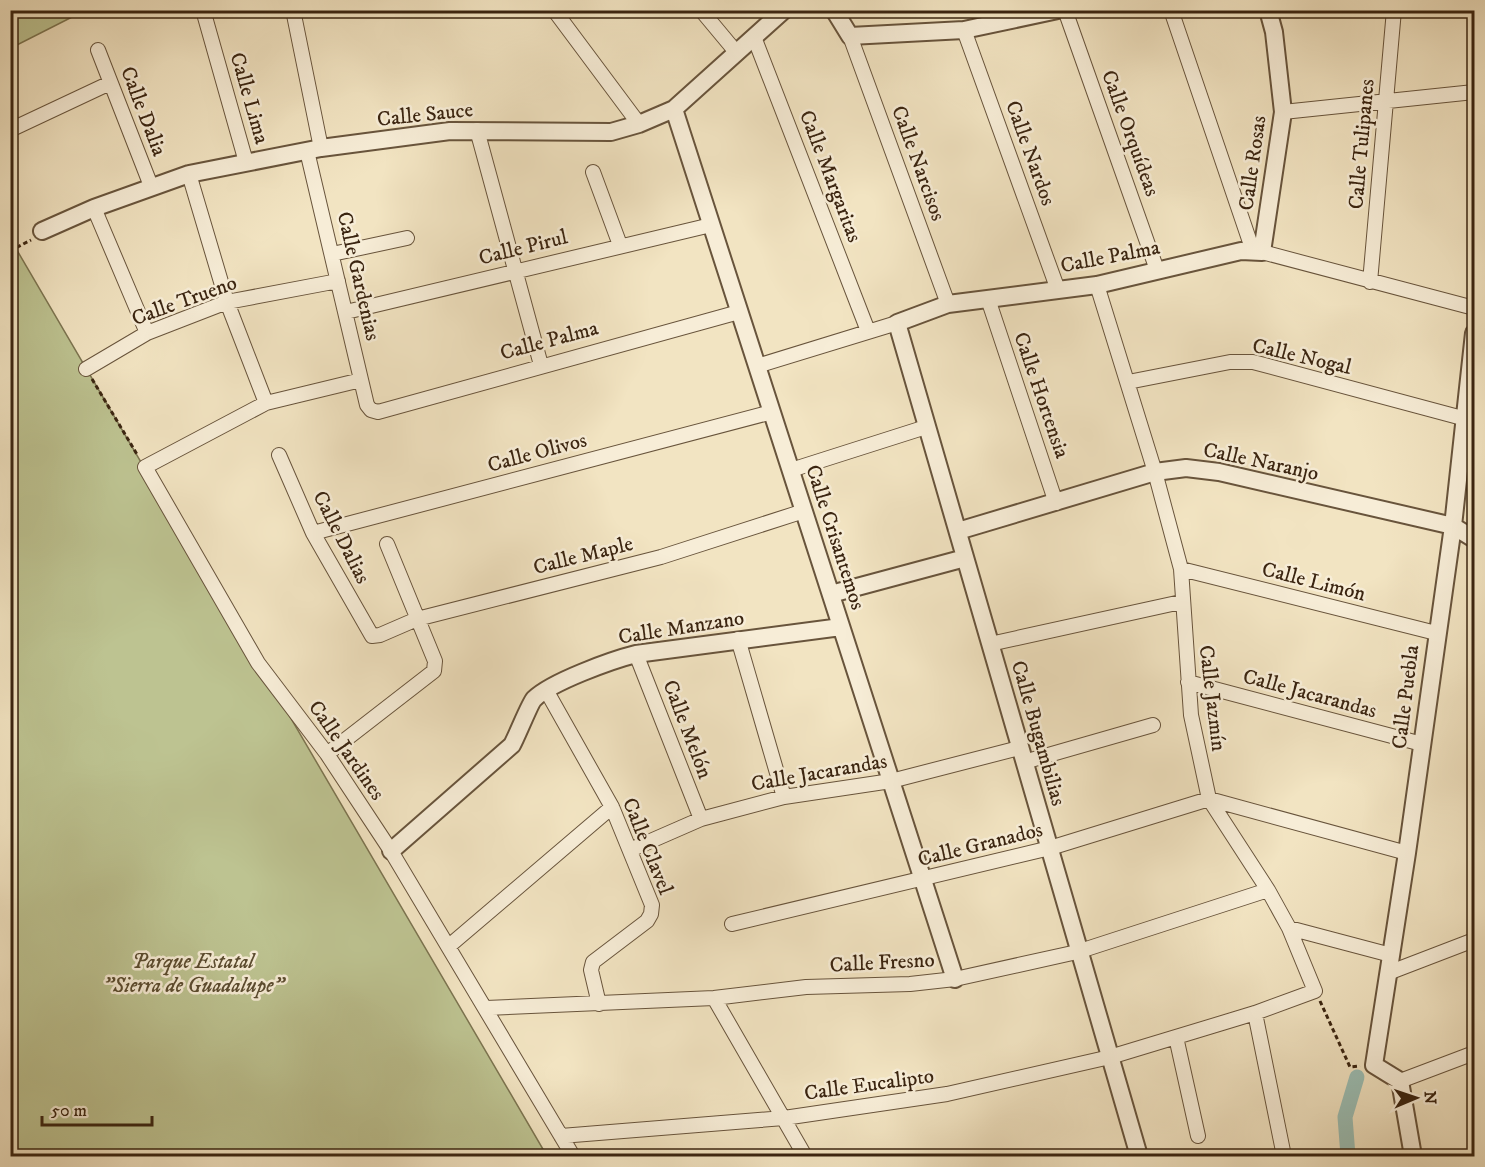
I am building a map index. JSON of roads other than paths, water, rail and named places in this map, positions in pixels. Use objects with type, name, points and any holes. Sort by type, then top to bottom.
[{"type":"street","name":"Calle Lima","points":[[204,10],[246,162]]},
{"type":"street","name":"Calle Gardenias","points":[[293,10],[332,254],[367,405],[371,410]]},
{"type":"street","points":[[554,10],[639,124]]},
{"type":"street","points":[[701,10],[736,52]]},
{"type":"street","name":"Calle Sauce","points":[[42,231],[94,208],[189,174],[314,149],[450,131],[611,132],[639,124],[674,109],[784,10]]},
{"type":"street","points":[[834,10],[850,36],[964,30],[1048,12]]},
{"type":"street","name":"Calle Orquídeas","points":[[1065,10],[1157,270]]},
{"type":"street","points":[[1171,10],[1258,251]]},
{"type":"street","name":"Calle Rosas","points":[[1258,251],[1283,112],[1274,32],[1268,10]]},
{"type":"street","name":"Calle Tulipanes","points":[[1370,282],[1394,10]]},
{"type":"street","name":"Calle Nardos","points":[[964,30],[1058,290]]},
{"type":"street","name":"Calle Narcisos","points":[[850,36],[948,304]]},
{"type":"street","name":"Calle Margaritas","points":[[754,37],[868,331]]},
{"type":"street","name":"Calle Dalia","points":[[98,50],[151,186]]},
{"type":"street","points":[[10,130],[110,83]]},
{"type":"street","points":[[1283,112],[1474,92]]},
{"type":"street","name":"Calle Crisantemos","points":[[674,109],[956,979]]},
{"type":"street","points":[[477,130],[541,365]]},
{"type":"street","points":[[593,172],[620,245]]},
{"type":"street","points":[[189,174],[227,302],[266,403],[361,380]]},
{"type":"street","points":[[94,208],[147,333]]},
{"type":"street","name":"Calle Pirul","points":[[346,312],[711,225]]},
{"type":"street","points":[[332,254],[407,238]]},
{"type":"street","name":"Calle Palma","points":[[757,366],[897,323],[948,304],[1097,285],[1241,251],[1258,251],[1474,308]]},
{"type":"street","name":"Calle Trueno","points":[[86,369],[147,333],[227,302],[338,281]]},
{"type":"street","name":"Calle Jazmín","points":[[1097,285],[1155,472],[1180,569],[1191,715],[1209,799],[1268,890],[1289,928],[1315,992]]},
{"type":"street","name":"Calle Hortensia","points":[[988,299],[1056,503]]},
{"type":"street","name":"Calle Palma","points":[[371,410],[378,412],[739,312]]},
{"type":"street","name":"Calle Bugambilias","points":[[897,323],[1050,848],[1077,952],[1139,1156]]},
{"type":"street","name":"Calle Puebla","points":[[1401,1081],[1374,1065],[1407,853],[1436,633],[1453,526],[1474,333]]},
{"type":"street","name":"Calle Nogal","points":[[1128,382],[1230,362],[1253,362],[1466,419]]},
{"type":"street","name":"Calle Jardines","points":[[266,403],[145,468],[258,663],[327,754],[391,851],[573,1156]]},
{"type":"street","name":"Calle Olivos","points":[[313,533],[772,412]]},
{"type":"street","points":[[790,470],[926,427]]},
{"type":"street","name":"Calle Dalias","points":[[279,455],[313,533],[372,636]]},
{"type":"street","name":"Calle Naranjo","points":[[958,531],[1155,472],[1186,468],[1219,472],[1453,526],[1474,539]]},
{"type":"street","name":"Calle Maple","points":[[372,636],[380,635],[417,619],[661,557],[804,511]]},
{"type":"street","points":[[327,754],[434,671],[435,661],[387,544]]},
{"type":"street","points":[[831,594],[965,558]]},
{"type":"street","name":"Calle Limón","points":[[1180,569],[1436,633]]},
{"type":"street","points":[[990,644],[1181,602]]},
{"type":"street","name":"Calle Manzano","points":[[391,851],[512,745],[524,724],[532,700],[546,690],[617,659],[636,654],[841,627]]},
{"type":"street","points":[[738,639],[784,796]]},
{"type":"street","name":"Calle Melón","points":[[636,654],[701,819]]},
{"type":"street","name":"Calle Jacarandas","points":[[1188,682],[1422,744]]},
{"type":"street","name":"Calle Clavel","points":[[546,690],[612,807],[652,905],[651,915],[647,921],[593,962],[591,970],[599,1004]]},
{"type":"street","name":"Calle Jacarandas","points":[[630,850],[701,819],[784,796],[891,781],[1022,755],[1153,725]]},
{"type":"street","points":[[1209,799],[1407,853]]},
{"type":"street","name":"Calle Granados","points":[[732,924],[1050,848],[1209,799]]},
{"type":"street","points":[[449,946],[612,807]]},
{"type":"street","name":"Calle Fresno","points":[[486,1008],[714,998],[806,987],[910,984],[956,979],[1077,952],[1268,890]]},
{"type":"street","points":[[1289,928],[1391,956]]},
{"type":"street","points":[[1388,973],[1474,940]]},
{"type":"street","name":"Calle Eucalipto","points":[[561,1136],[784,1118],[947,1094],[1110,1057],[1255,1013],[1315,992]]},
{"type":"street","points":[[714,998],[805,1156]]},
{"type":"street","points":[[1255,1013],[1284,1156]]},
{"type":"street","points":[[1176,1037],[1198,1136]]},
{"type":"street","points":[[1413,1156],[1401,1081],[1474,1053]]},
{"type":"waterway","points":[[1348,1156],[1345,1117],[1357,1077]]},
{"type":"park label","name":"Parque Estatal \"Sierra de Guadalupe\"","points":[[193,973]]}]
